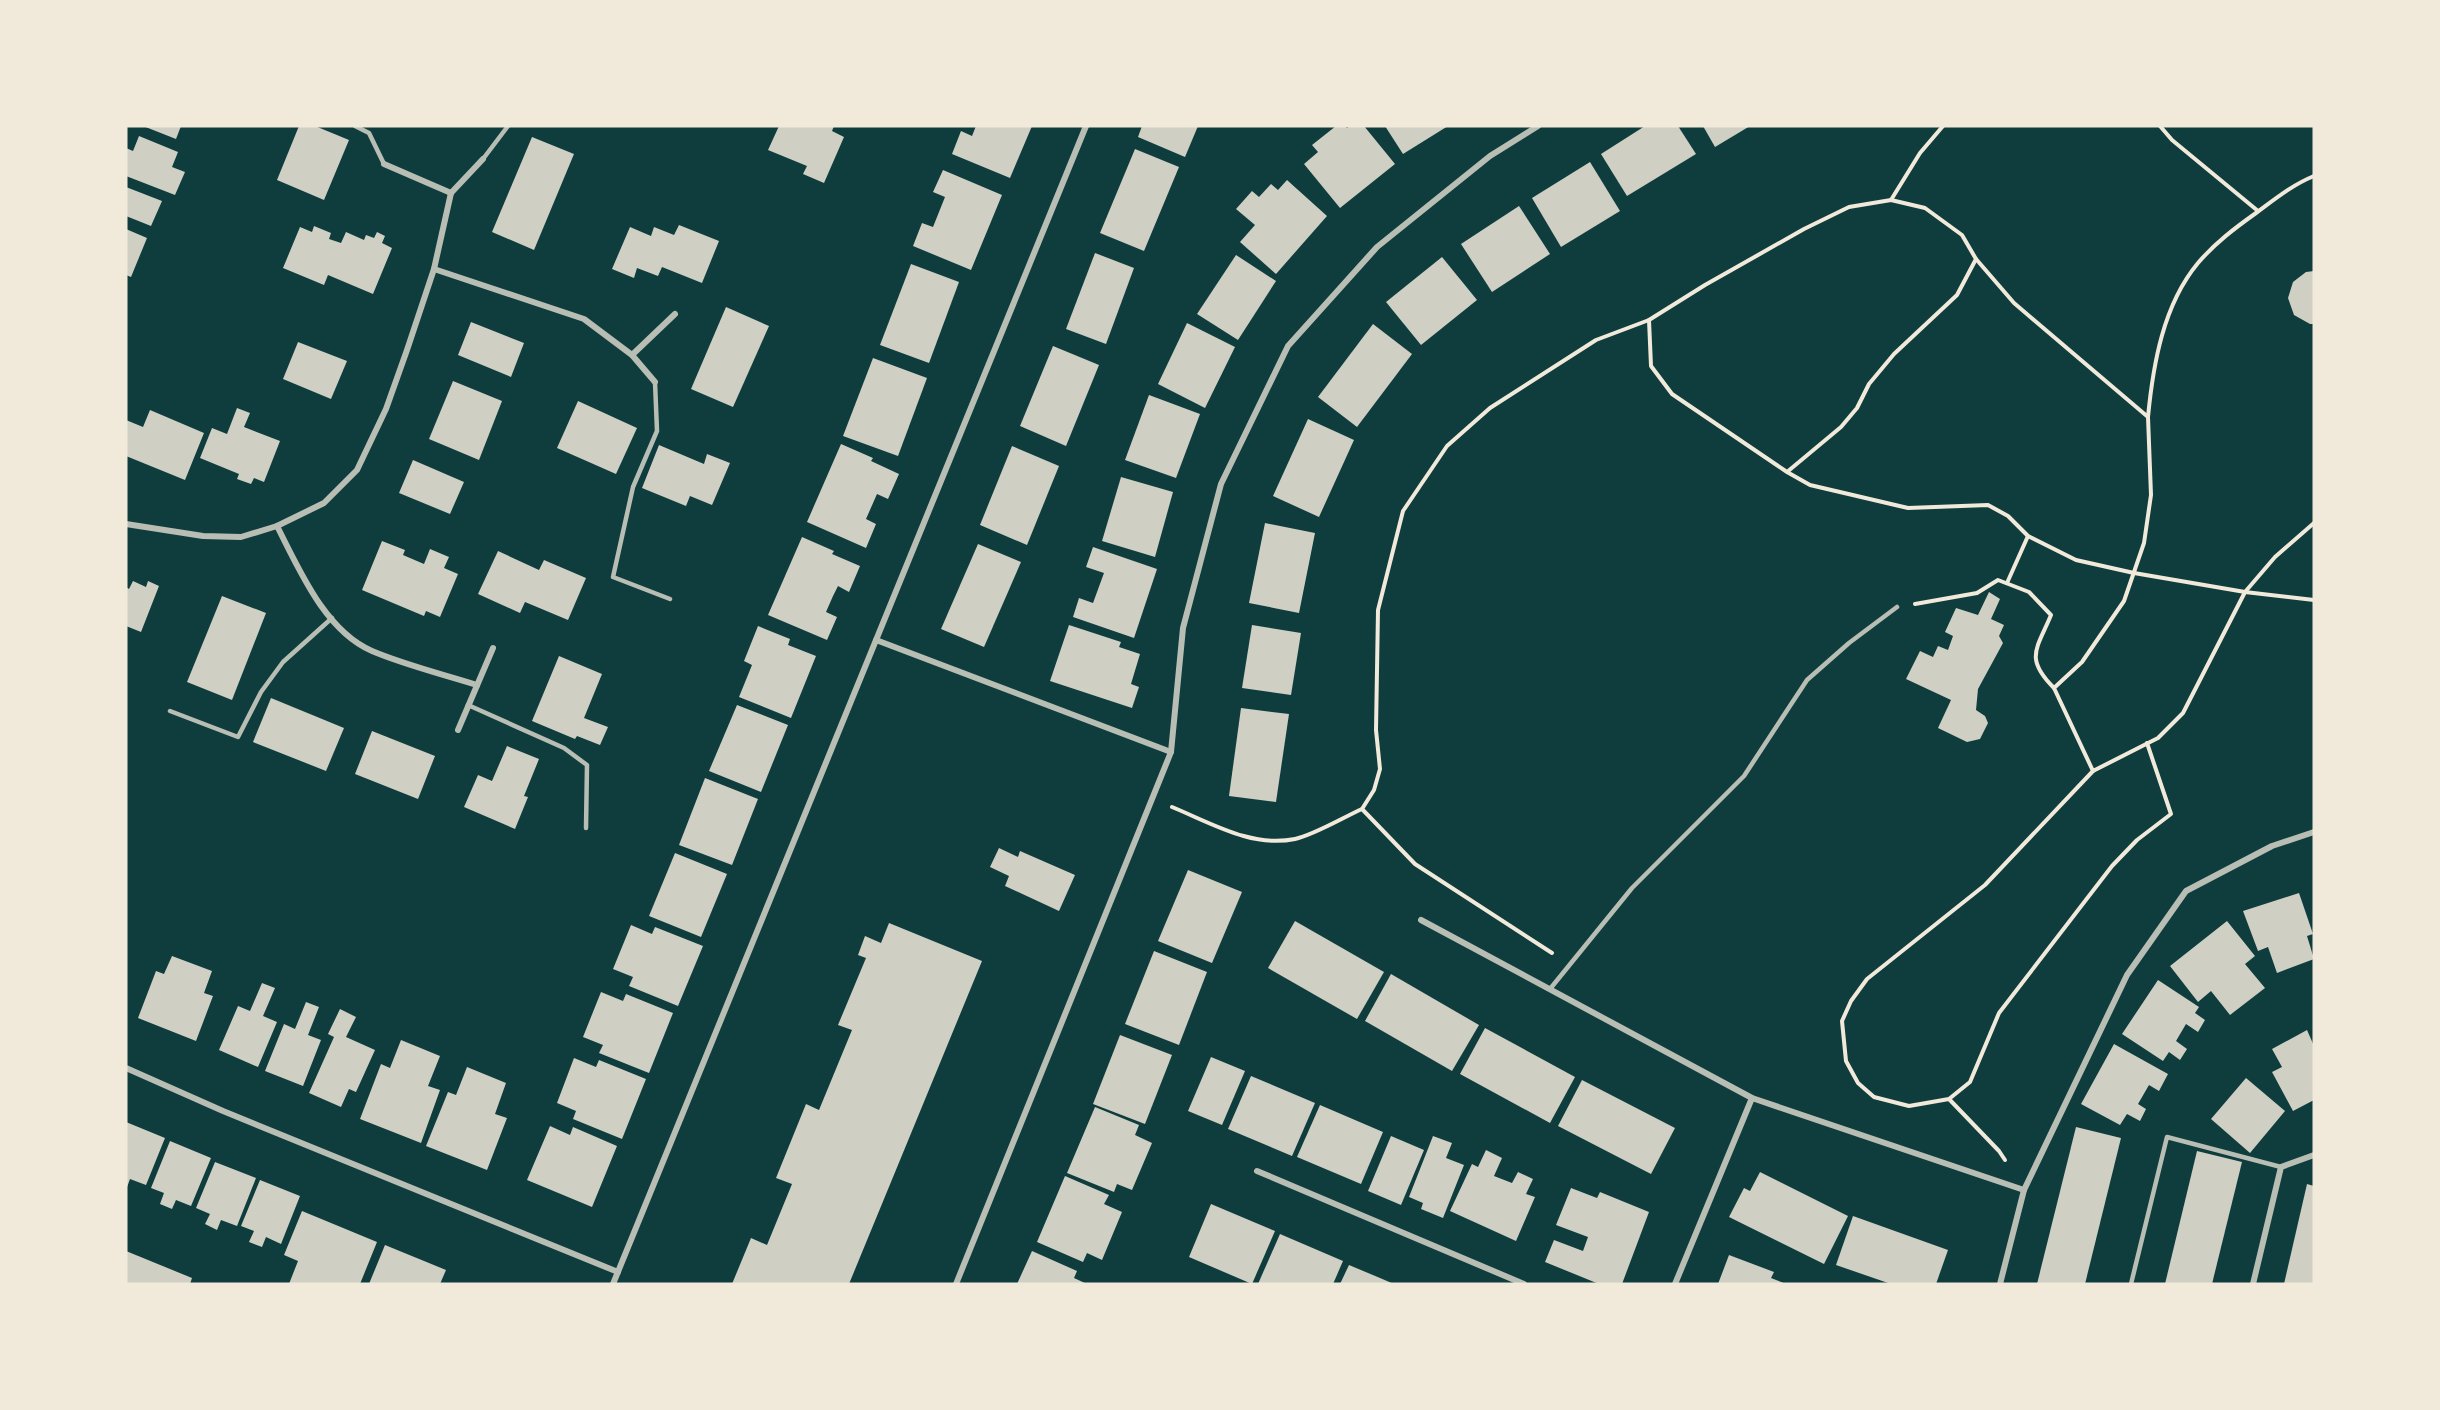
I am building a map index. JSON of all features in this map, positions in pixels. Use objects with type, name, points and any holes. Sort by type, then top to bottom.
[{"type":"street","points":[[613,1284],[1086,126]]},
{"type":"street","points":[[956,1284],[1171,752],[1183,628],[1221,484],[1288,346],[1377,247],[1490,156],[1538,126]]},
{"type":"street","points":[[126,524],[203,536],[241,537],[278,526],[324,503],[357,470],[386,409],[434,269],[451,193],[483,159]]},
{"type":"street","points":[[384,164],[451,193]]},
{"type":"street","points":[[434,269],[584,319],[632,355],[655,382]]},
{"type":"street","points":[[632,355],[675,314]]},
{"type":"street","points":[[278,526],[312,595],[346,634],[370,651],[477,685]]},
{"type":"street","points":[[876,640],[1171,752]]},
{"type":"street","points":[[458,730],[493,648]]},
{"type":"street","points":[[2000,1284],[2024,1191],[2127,975],[2186,891],[2272,846],[2314,832]]},
{"type":"street","points":[[1421,920],[1752,1098],[2024,1191]]},
{"type":"street","points":[[126,1068],[223,1111],[618,1272]]},
{"type":"street","points":[[1675,1284],[1752,1098]]},
{"type":"street","points":[[2253,1284],[2281,1167],[2314,1155]]},
{"type":"street","points":[[1257,1172],[1524,1284]]},
{"type":"lane","points":[[355,126],[369,133],[384,164]]},
{"type":"lane","points":[[483,159],[508,126]]},
{"type":"lane","points":[[655,382],[657,431],[633,487],[613,577],[670,599]]},
{"type":"lane","points":[[1550,989],[1632,888],[1744,777],[1807,680],[1849,643],[1897,607]]},
{"type":"lane","points":[[170,711],[238,738],[261,692],[283,662],[332,618]]},
{"type":"lane","points":[[468,705],[564,748],[587,765],[586,828]]},
{"type":"lane","points":[[2131,1284],[2167,1137],[2281,1167]]},
{"type":"path","points":[[1891,200],[1920,153],[1943,126]]},
{"type":"path","points":[[2160,126],[2172,140],[2258,211]]},
{"type":"path","points":[[2054,688],[2082,662],[2124,601],[2144,543],[2151,495],[2148,417],[2152,378],[2163,333],[2178,295],[2203,258],[2222,238],[2297,183],[2314,176]]},
{"type":"path","points":[[1152,799],[1245,837],[1269,842],[1296,839],[1362,809],[1374,790],[1380,769],[1376,730],[1378,610],[1403,511],[1447,446],[1490,408],[1596,340],[1649,321],[1705,285],[1804,229],[1849,207],[1891,200],[1925,208],[1962,235],[1976,259],[2014,303],[2148,417]]},
{"type":"path","points":[[1786,472],[1841,427],[1857,408],[1869,384],[1894,354],[1957,295],[1976,259]]},
{"type":"path","points":[[1649,321],[1651,366],[1672,394],[1786,472],[1810,485],[1908,508],[1988,505],[2008,516],[2028,536],[2076,560],[2134,573],[2245,592],[2314,600]]},
{"type":"path","points":[[2147,743],[2171,814],[2137,840],[2112,866],[1999,1013],[1970,1082],[1949,1099],[1909,1106],[1874,1097],[1858,1083],[1846,1061],[1842,1021],[1851,1001],[1867,979],[1985,885],[2093,771],[2147,743],[2158,738],[2183,713],[2245,592],[2275,557],[2314,523]]},
{"type":"path","points":[[2007,583],[2028,536]]},
{"type":"path","points":[[1897,607],[1977,592],[1998,580],[2029,592],[2051,615],[2035,653],[2038,672],[2054,688],[2093,771]]},
{"type":"path","points":[[1362,809],[1415,864],[1570,964]]},
{"type":"path","points":[[1949,1099],[1999,1151],[2024,1191]]},
{"type":"building","points":[[143,126],[181,126],[176,139]]},
{"type":"building","points":[[299,126],[315,126],[349,140],[324,200],[277,180]]},
{"type":"building","points":[[779,126],[834,126],[832,131],[844,137],[824,183],[803,174],[807,166],[768,150]]},
{"type":"building","points":[[976,126],[1032,126],[1010,178],[952,154],[961,131],[972,136]]},
{"type":"building","points":[[1142,126],[1198,126],[1185,157],[1138,137]]},
{"type":"building","points":[[1336,126],[1347,128],[1364,126],[1395,164],[1340,208],[1304,164],[1318,152],[1312,145]]},
{"type":"building","points":[[1385,126],[1448,126],[1403,154]]},
{"type":"building","points":[[1645,126],[1678,126],[1696,154],[1627,196],[1601,154]]},
{"type":"building","points":[[1703,126],[1750,126],[1715,147]]},
{"type":"building","points":[[139,136],[178,152],[172,167],[185,172],[175,195],[126,176],[126,148],[133,151]]},
{"type":"building","points":[[532,137],[574,154],[534,250],[492,232]]},
{"type":"building","points":[[1135,149],[1179,167],[1144,251],[1100,233]]},
{"type":"building","points":[[1590,162],[1620,211],[1561,247],[1532,198]]},
{"type":"building","points":[[943,170],[1002,195],[971,270],[913,246],[922,223],[933,227],[945,197],[933,192]]},
{"type":"building","points":[[1287,180],[1327,216],[1276,274],[1240,242],[1255,225],[1236,209],[1252,191],[1259,197],[1271,184],[1278,190]]},
{"type":"building","points":[[126,187],[162,201],[151,226],[126,216]]},
{"type":"building","points":[[1519,206],[1550,254],[1492,292],[1461,244]]},
{"type":"building","points":[[679,225],[719,241],[702,283],[662,267],[658,276],[637,268],[634,278],[612,269],[630,227],[651,236],[654,227],[674,235]]},
{"type":"building","points":[[314,226],[331,233],[329,239],[341,243],[346,232],[364,240],[366,235],[374,238],[377,232],[385,236],[382,243],[392,248],[373,294],[328,275],[324,285],[283,268],[300,227],[312,232]]},
{"type":"building","points":[[126,229],[147,238],[131,277],[126,275]]},
{"type":"building","points":[[1095,253],[1134,268],[1106,344],[1066,329]]},
{"type":"building","points":[[1236,255],[1276,281],[1238,340],[1197,314]]},
{"type":"building","points":[[1442,257],[1477,300],[1421,345],[1386,302]]},
{"type":"building","points":[[911,264],[959,282],[929,363],[880,345]]},
{"type":"building","points":[[2314,271],[2314,324],[2310,324],[2294,315],[2288,298],[2293,282],[2306,272]]},
{"type":"building","points":[[726,307],[769,326],[733,407],[691,389]]},
{"type":"building","points":[[471,322],[524,343],[511,377],[458,355]]},
{"type":"building","points":[[1187,323],[1235,347],[1205,408],[1158,384]]},
{"type":"building","points":[[1373,324],[1412,354],[1357,427],[1318,397]]},
{"type":"building","points":[[298,342],[347,361],[331,399],[283,379]]},
{"type":"building","points":[[1053,346],[1099,365],[1066,446],[1020,426]]},
{"type":"building","points":[[873,358],[927,378],[898,456],[843,436]]},
{"type":"building","points":[[453,381],[502,401],[479,460],[429,439]]},
{"type":"building","points":[[1149,395],[1200,414],[1176,478],[1125,460]]},
{"type":"building","points":[[578,401],[637,428],[616,474],[557,448]]},
{"type":"building","points":[[237,408],[250,413],[244,427],[280,441],[264,482],[254,478],[251,484],[237,479],[239,474],[200,458],[212,428],[227,434]]},
{"type":"building","points":[[150,410],[204,433],[185,480],[126,456],[126,420],[143,427]]},
{"type":"building","points":[[1308,419],[1354,440],[1319,517],[1273,496]]},
{"type":"building","points":[[841,444],[873,458],[871,461],[899,474],[888,499],[877,494],[866,519],[876,524],[866,548],[807,522]]},
{"type":"building","points":[[659,445],[704,464],[707,454],[730,463],[712,505],[690,496],[686,506],[642,488]]},
{"type":"building","points":[[1012,446],[1059,466],[1027,545],[980,525]]},
{"type":"building","points":[[413,460],[464,482],[450,514],[399,493]]},
{"type":"building","points":[[1121,477],[1173,492],[1155,557],[1102,541]]},
{"type":"building","points":[[1265,523],[1315,533],[1299,613],[1249,603]]},
{"type":"building","points":[[802,537],[860,566],[849,592],[838,586],[833,596],[826,612],[837,617],[827,640],[768,615]]},
{"type":"building","points":[[382,541],[405,550],[403,555],[424,564],[430,549],[449,557],[444,568],[458,574],[440,617],[426,611],[424,616],[362,590]]},
{"type":"building","points":[[978,544],[1021,562],[984,647],[941,629]]},
{"type":"building","points":[[1093,547],[1157,569],[1134,638],[1073,617],[1079,598],[1093,603],[1104,573],[1086,567]]},
{"type":"building","points":[[498,551],[539,570],[544,560],[586,578],[568,620],[525,602],[520,613],[478,594]]},
{"type":"building","points":[[133,581],[146,587],[148,581],[159,586],[141,632],[126,626],[126,587],[129,589]]},
{"type":"building","points":[[1989,592],[2000,599],[1991,619],[2004,625],[1999,636],[2003,643],[1978,689],[1976,710],[1985,716],[1988,723],[1980,739],[1967,742],[1938,728],[1951,700],[1906,679],[1920,651],[1933,657],[1938,646],[1948,650],[1953,636],[1945,632],[1956,608],[1978,615]]},
{"type":"building","points":[[222,596],[266,613],[232,700],[187,682]]},
{"type":"building","points":[[1069,625],[1121,642],[1119,647],[1140,654],[1131,684],[1139,687],[1132,708],[1050,681]]},
{"type":"building","points":[[1252,625],[1301,633],[1291,695],[1242,688]]},
{"type":"building","points":[[758,626],[790,639],[788,645],[816,656],[791,718],[739,697],[752,665],[744,661]]},
{"type":"building","points":[[559,656],[602,674],[584,718],[608,727],[600,745],[577,736],[575,739],[532,721]]},
{"type":"building","points":[[271,698],[344,728],[326,771],[253,742]]},
{"type":"building","points":[[737,705],[788,725],[761,792],[709,771]]},
{"type":"building","points":[[1241,708],[1289,714],[1276,802],[1229,796]]},
{"type":"building","points":[[372,731],[435,756],[418,799],[355,774]]},
{"type":"building","points":[[507,746],[539,759],[524,796],[528,797],[515,829],[464,807],[478,775],[492,781]]},
{"type":"building","points":[[705,778],[758,799],[732,865],[679,845]]},
{"type":"building","points":[[999,848],[1018,857],[1020,851],[1075,875],[1059,911],[1005,886],[1009,876],[990,867]]},
{"type":"building","points":[[675,853],[727,874],[701,937],[649,916]]},
{"type":"building","points":[[1188,870],[1242,892],[1212,963],[1158,941]]},
{"type":"building","points":[[2299,893],[2313,934],[2307,936],[2314,959],[2277,973],[2268,947],[2258,951],[2243,911]]},
{"type":"building","points":[[1295,921],[1384,972],[1357,1019],[1268,968]]},
{"type":"building","points":[[2227,921],[2255,956],[2245,964],[2265,988],[2230,1015],[2211,991],[2198,1002],[2170,966]]},
{"type":"building","points":[[889,923],[982,961],[849,1284],[732,1284],[751,1238],[767,1245],[792,1184],[776,1178],[806,1104],[819,1110],[852,1030],[838,1025],[866,958],[858,955],[865,936],[881,943]]},
{"type":"building","points":[[631,925],[652,934],[655,927],[703,946],[678,1006],[629,986],[633,977],[613,969]]},
{"type":"building","points":[[1154,951],[1207,972],[1179,1045],[1125,1024]]},
{"type":"building","points":[[172,956],[212,971],[204,993],[213,996],[196,1041],[138,1018],[156,971],[164,974]]},
{"type":"building","points":[[1391,974],[1479,1025],[1452,1071],[1365,1021]]},
{"type":"building","points":[[2158,980],[2199,1007],[2195,1013],[2205,1020],[2198,1032],[2186,1024],[2176,1041],[2187,1049],[2180,1060],[2169,1052],[2163,1061],[2122,1034]]},
{"type":"building","points":[[262,983],[275,988],[263,1016],[277,1022],[258,1067],[219,1050],[238,1006],[250,1011]]},
{"type":"building","points":[[601,992],[623,1001],[626,994],[673,1013],[649,1073],[599,1053],[603,1045],[583,1037]]},
{"type":"building","points":[[306,1002],[319,1007],[308,1035],[321,1040],[303,1086],[265,1071],[284,1024],[295,1029]]},
{"type":"building","points":[[340,1009],[356,1017],[346,1037],[375,1050],[356,1092],[349,1089],[341,1107],[309,1093],[334,1037],[328,1034]]},
{"type":"building","points":[[1485,1028],[1575,1077],[1550,1123],[1460,1074]]},
{"type":"building","points":[[2307,1030],[2314,1046],[2314,1100],[2293,1111],[2272,1072],[2282,1067],[2272,1049]]},
{"type":"building","points":[[1120,1035],[1172,1055],[1145,1124],[1093,1104]]},
{"type":"building","points":[[401,1040],[440,1056],[428,1086],[440,1090],[421,1143],[360,1119],[381,1064],[390,1068]]},
{"type":"building","points":[[2114,1044],[2168,1074],[2159,1091],[2149,1085],[2138,1104],[2146,1109],[2140,1121],[2127,1114],[2120,1125],[2081,1104]]},
{"type":"building","points":[[1211,1057],[1245,1071],[1222,1125],[1188,1111]]},
{"type":"building","points":[[574,1058],[596,1067],[599,1060],[646,1079],[622,1139],[573,1119],[576,1111],[557,1103]]},
{"type":"building","points":[[467,1067],[506,1083],[495,1114],[507,1118],[487,1170],[426,1146],[448,1092],[456,1095]]},
{"type":"building","points":[[1251,1076],[1315,1103],[1292,1156],[1228,1129]]},
{"type":"building","points":[[2246,1078],[2285,1111],[2250,1153],[2211,1119]]},
{"type":"building","points":[[1582,1080],[1675,1128],[1651,1174],[1558,1126]]},
{"type":"building","points":[[1320,1105],[1383,1132],[1361,1184],[1297,1157]]},
{"type":"building","points":[[1095,1107],[1139,1125],[1135,1135],[1152,1143],[1132,1190],[1117,1184],[1114,1192],[1067,1173]]},
{"type":"building","points":[[126,1122],[165,1138],[146,1185],[130,1179],[126,1190]]},
{"type":"building","points":[[550,1126],[570,1135],[573,1127],[617,1146],[592,1207],[527,1180]]},
{"type":"building","points":[[2076,1127],[2121,1138],[2085,1284],[2037,1284]]},
{"type":"building","points":[[1391,1136],[1424,1150],[1401,1205],[1368,1191]]},
{"type":"building","points":[[1433,1136],[1452,1143],[1446,1158],[1464,1165],[1443,1218],[1421,1209],[1423,1203],[1409,1197]]},
{"type":"building","points":[[170,1141],[211,1158],[191,1206],[176,1200],[172,1209],[160,1204],[164,1193],[151,1188]]},
{"type":"building","points":[[1486,1150],[1502,1158],[1494,1176],[1512,1183],[1518,1172],[1533,1179],[1526,1194],[1535,1197],[1516,1241],[1450,1211],[1472,1164],[1478,1167]]},
{"type":"building","points":[[2197,1151],[2242,1162],[2212,1284],[2165,1284]]},
{"type":"building","points":[[215,1162],[256,1178],[237,1226],[221,1220],[217,1230],[205,1224],[210,1214],[196,1208]]},
{"type":"building","points":[[1760,1172],[1848,1216],[1824,1264],[1729,1217],[1744,1188],[1750,1191]]},
{"type":"building","points":[[1065,1176],[1109,1195],[1104,1204],[1122,1212],[1102,1260],[1087,1253],[1083,1262],[1037,1242]]},
{"type":"building","points":[[260,1180],[300,1196],[281,1244],[266,1237],[262,1247],[249,1242],[254,1231],[241,1226]]},
{"type":"building","points":[[2307,1184],[2314,1186],[2314,1284],[2284,1284]]},
{"type":"building","points":[[1571,1188],[1597,1198],[1600,1192],[1649,1212],[1622,1284],[1599,1284],[1545,1262],[1554,1240],[1583,1251],[1588,1237],[1556,1225]]},
{"type":"building","points":[[1211,1204],[1275,1231],[1252,1284],[1189,1257]]},
{"type":"building","points":[[302,1211],[377,1242],[360,1284],[289,1284],[298,1261],[284,1255]]},
{"type":"building","points":[[1853,1216],[1948,1250],[1936,1284],[1891,1284],[1836,1265]]},
{"type":"building","points":[[1280,1234],[1343,1261],[1333,1284],[1258,1284]]},
{"type":"building","points":[[385,1245],[446,1270],[440,1284],[369,1284]]},
{"type":"building","points":[[126,1251],[192,1278],[190,1284],[126,1284]]},
{"type":"building","points":[[1032,1251],[1077,1271],[1074,1278],[1087,1284],[1017,1284]]},
{"type":"building","points":[[1729,1255],[1774,1272],[1771,1278],[1786,1284],[1718,1284]]},
{"type":"building","points":[[1349,1265],[1380,1278],[1394,1284],[1340,1284]]}]
